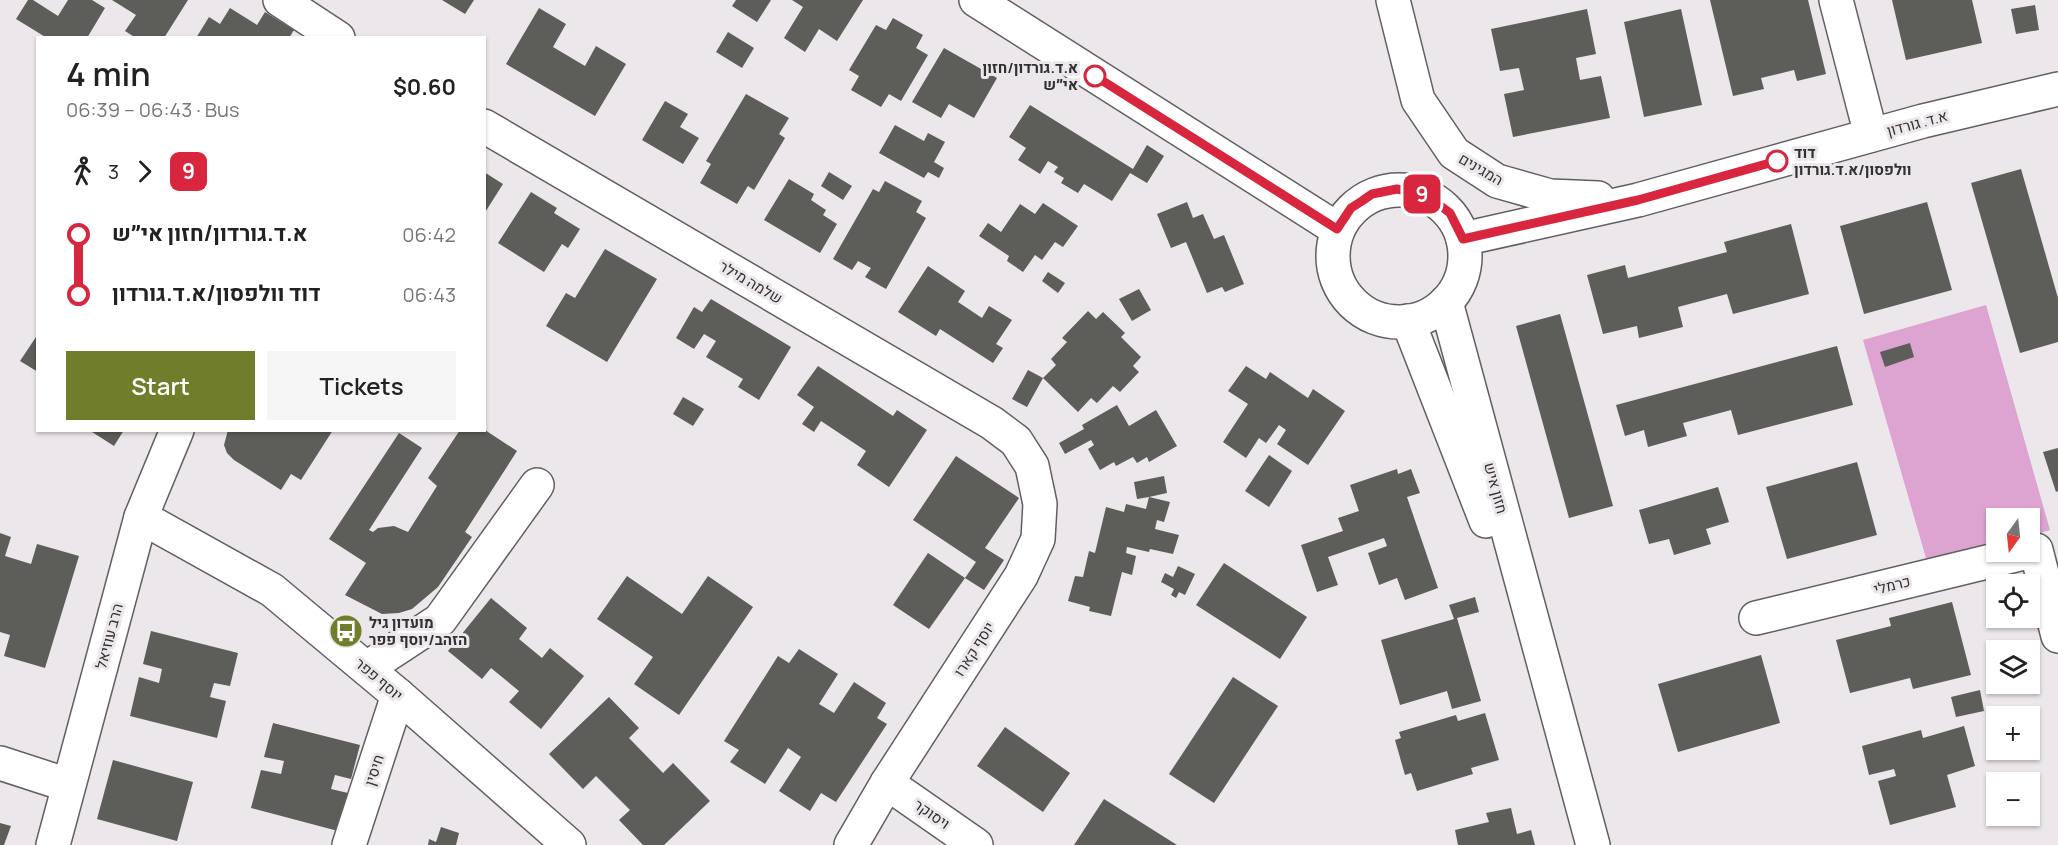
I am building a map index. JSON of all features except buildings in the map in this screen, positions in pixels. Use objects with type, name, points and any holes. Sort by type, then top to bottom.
[{"type":"street","points":[[280,0],[335,36]]},
{"type":"street","points":[[976,0],[1337,229]]},
{"type":"street","name":"המגינים","points":[[1393,0],[1418,100],[1454,153],[1497,181],[1550,195],[1638,200]]},
{"type":"street","points":[[1836,0],[1871,135]]},
{"type":"street","name":"א.ד. גורדון","points":[[1463,239],[1638,200],[1871,135],[2058,89]]},
{"type":"street","name":"שלמה מילר","points":[[486,127],[992,423],[1016,441]]},
{"type":"street","points":[[1397,189],[1426,195],[1450,213],[1463,239],[1465,262],[1459,284],[1446,302],[1422,318],[1408,321],[1384,320],[1363,311],[1346,296],[1335,275],[1332,252],[1337,229],[1351,208],[1372,194],[1397,189]]},
{"type":"street","name":"חזון איש","points":[[1446,302],[1593,845]]},
{"type":"street","name":"חזון איש","points":[[1408,321],[1546,673]]},
{"type":"street","name":"הרב עוזיאל","points":[[53,845],[141,517],[176,432]]},
{"type":"street","name":"יוסף קארו","points":[[851,845],[887,783],[1021,576],[1038,539],[1040,504],[1032,466],[1016,441]]},
{"type":"street","points":[[367,668],[440,620],[537,485]]},
{"type":"street","name":"יוסף פפר","points":[[141,517],[272,590],[367,668],[569,845]]},
{"type":"street","points":[[2040,558],[2058,636]]},
{"type":"street","name":"כרמלי","points":[[1756,618],[1986,562]]},
{"type":"street","name":"חיסין","points":[[349,845],[398,695]]},
{"type":"street","points":[[0,763],[68,785]]},
{"type":"street","name":"ויסוקר","points":[[887,783],[976,845]]},
{"type":"shaded area","points":[[1986,305],[2050,530],[2040,533],[2040,508],[1986,508],[1986,548],[1928,565],[1863,340]]},
{"type":"bus line","name":"9","points":[[1095,76],[1337,229],[1351,208],[1372,194],[1397,189],[1426,195],[1450,213],[1463,239],[1638,200],[1777,161]]},
{"type":"place","name":"א.ד.גורדון/חזון אי״ש","points":[[1095,76]]},
{"type":"place","name":"דוד וולפסון/א.ד.גורדון","points":[[1777,161]]},
{"type":"place","name":"מועדון גיל הזהב/יוסף פפר","points":[[346,631]]}]
